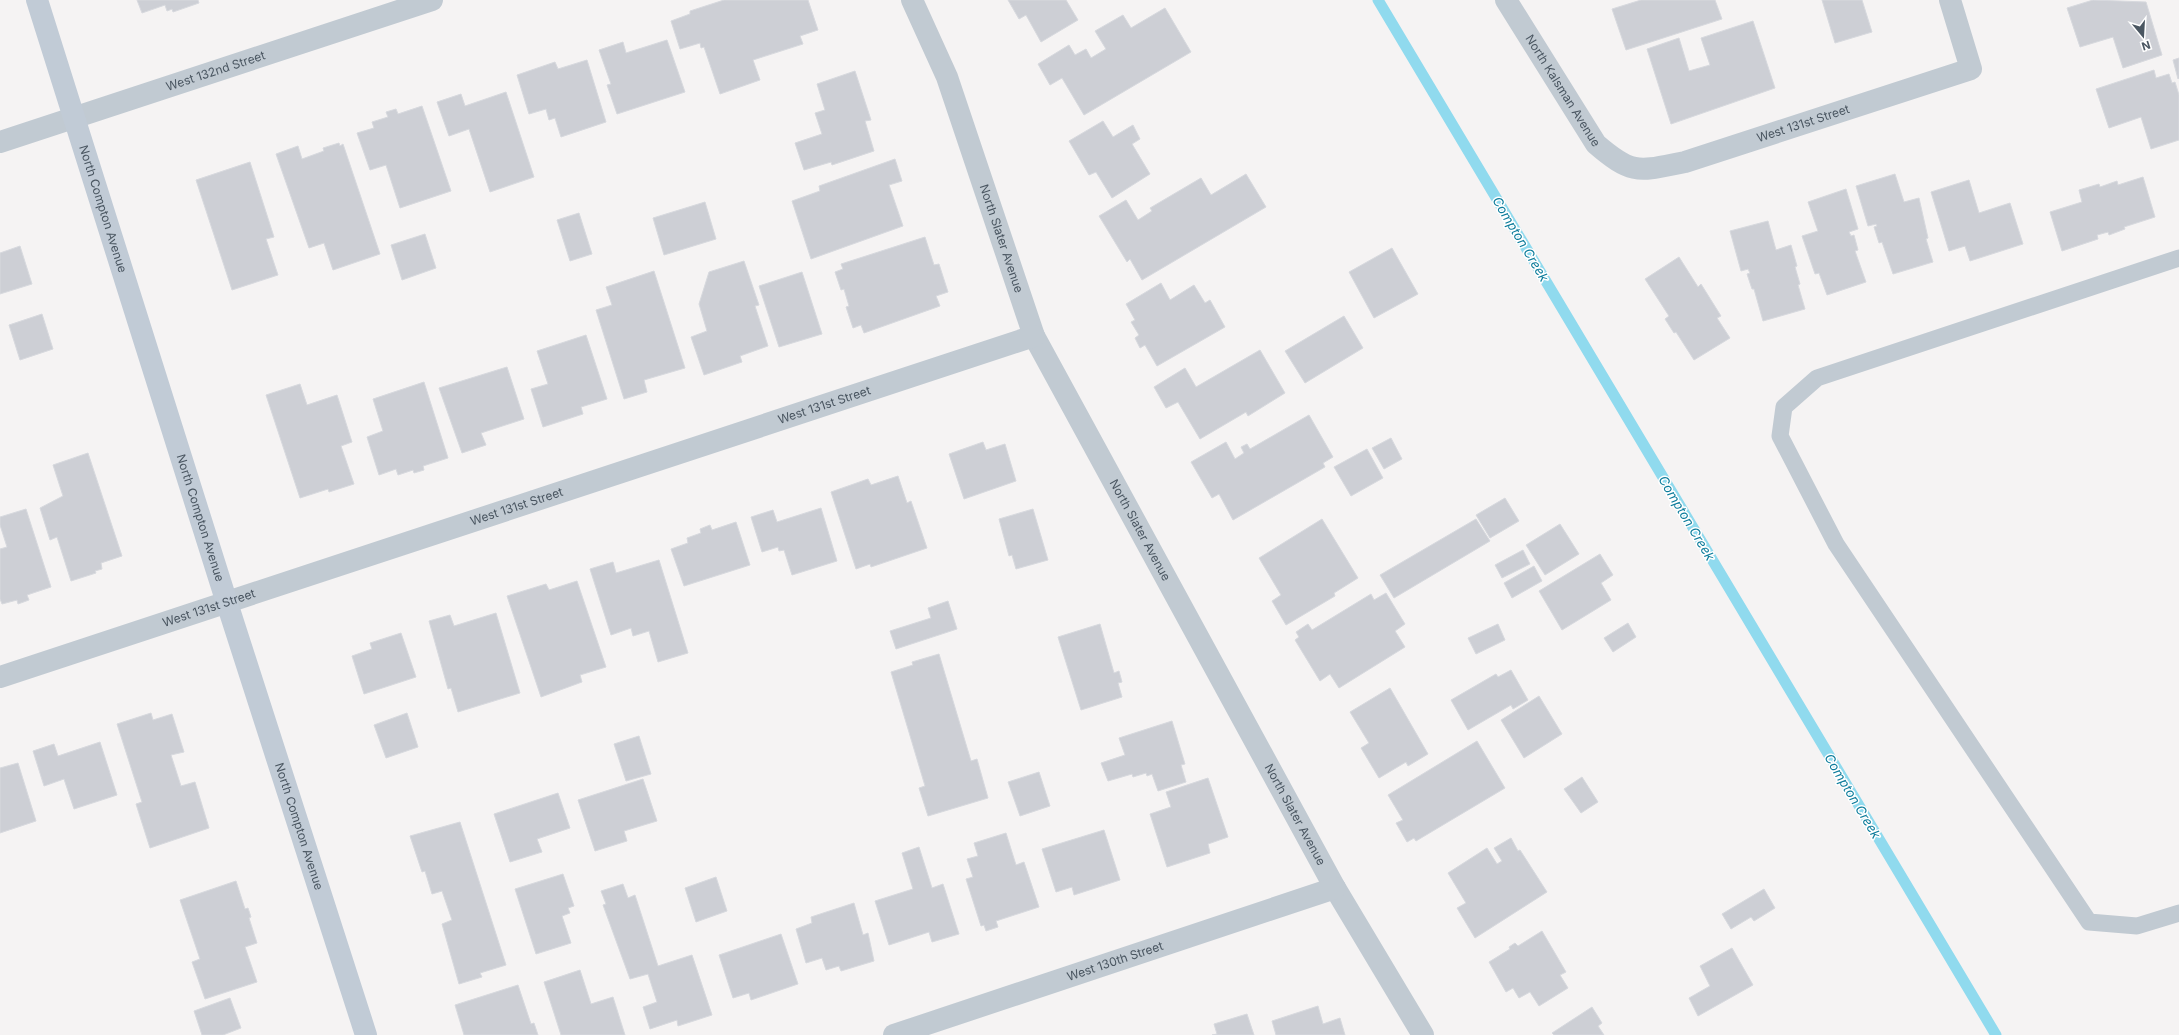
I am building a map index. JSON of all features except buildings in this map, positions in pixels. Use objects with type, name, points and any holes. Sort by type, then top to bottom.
[{"type":"street","name":"North Compton Avenue","points":[[37,0],[227,603],[366,1035]]},
{"type":"street","name":"West 132nd Street","points":[[0,142],[432,0]]},
{"type":"street","name":"North Slater Avenue","points":[[912,0],[947,77],[1034,336],[1335,888],[1423,1035]]},
{"type":"street","name":"North Kalsman Avenue","points":[[1506,0],[1596,144],[1616,162],[1632,168]]},
{"type":"street","name":"West 131st Street","points":[[1632,168],[1650,169],[1685,162],[1971,69],[1950,0]]},
{"type":"street","name":"West 131st Street","points":[[0,677],[1034,336]]},
{"type":"street","name":"West 130th Street","points":[[894,1035],[1335,888]]},
{"type":"lane","points":[[2179,258],[1817,378],[1784,407],[1780,436],[1836,544],[2089,922],[2137,926],[2179,913]]},
{"type":"waterway","name":"Compton Creek","points":[[1378,0],[1996,1035]]}]
